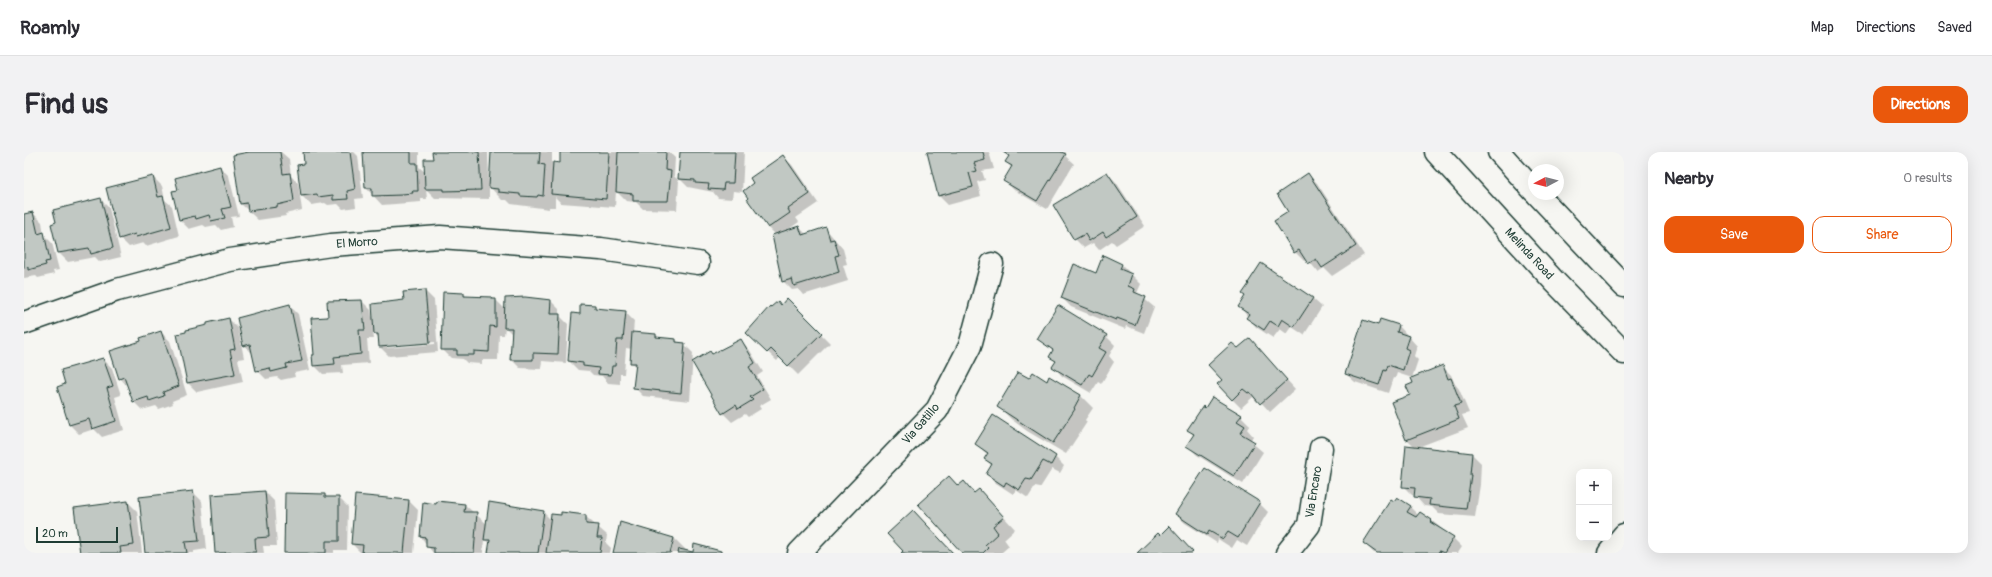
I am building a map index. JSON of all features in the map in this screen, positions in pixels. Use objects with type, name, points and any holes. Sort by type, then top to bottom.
[{"type":"street","name":"Melinda Road","points":[[1436,152],[1555,282],[1624,353]]},
{"type":"street","points":[[1499,152],[1528,184]]},
{"type":"street","points":[[1543,200],[1624,286]]},
{"type":"street","name":"El Morro","points":[[24,323],[117,290],[230,260],[330,245],[440,237],[601,249],[698,263]]},
{"type":"street","name":"Via Gatillo","points":[[799,553],[937,410],[970,346],[992,264]]},
{"type":"street","name":"Via Encaro","points":[[1287,553],[1309,525],[1321,448]]},
{"type":"street","points":[[1608,553],[1624,534]]},
{"type":"building","points":[[249,152],[280,152],[283,174],[290,173],[294,201],[277,205],[277,207],[248,211],[247,203],[240,204],[233,155]]},
{"type":"building","points":[[303,152],[350,152],[355,189],[347,191],[348,199],[333,200],[333,195],[318,197],[317,194],[301,196],[297,165],[304,164]]},
{"type":"building","points":[[363,152],[411,152],[411,163],[417,163],[418,191],[412,191],[413,193],[402,195],[372,196],[372,188],[365,188]]},
{"type":"building","points":[[432,152],[479,152],[481,190],[444,191],[444,189],[425,189],[424,159],[433,159]]},
{"type":"building","points":[[491,152],[540,152],[539,164],[545,165],[543,196],[520,196],[520,194],[498,192],[498,189],[489,188]]},
{"type":"building","points":[[560,152],[609,152],[606,199],[551,194],[553,162],[560,163]]},
{"type":"building","points":[[618,152],[666,152],[665,170],[671,171],[668,201],[633,201],[633,194],[616,192]]},
{"type":"building","points":[[680,152],[735,152],[733,183],[724,183],[723,190],[708,189],[709,184],[695,183],[695,180],[678,179]]},
{"type":"building","points":[[927,152],[983,152],[985,160],[974,163],[977,171],[969,173],[973,187],[938,196]]},
{"type":"building","points":[[1003,152],[1061,152],[1066,154],[1037,201],[1003,181],[1012,166],[1005,162],[1009,156]]},
{"type":"building","points":[[783,155],[810,194],[788,209],[790,213],[768,228],[743,191],[753,183],[750,178]]},
{"type":"building","points":[[220,166],[231,207],[222,209],[225,218],[211,221],[209,215],[196,219],[195,216],[179,220],[172,191],[178,190],[175,178]]},
{"type":"building","points":[[1107,172],[1137,217],[1106,237],[1103,232],[1089,241],[1085,234],[1074,240],[1053,205]]},
{"type":"building","points":[[1308,173],[1356,246],[1322,268],[1316,259],[1308,264],[1299,250],[1294,253],[1274,221],[1288,212],[1277,194]]},
{"type":"building","points":[[153,176],[158,197],[163,196],[171,227],[136,237],[135,234],[119,239],[106,188]]},
{"type":"building","points":[[101,198],[113,248],[91,254],[89,248],[58,253],[51,224],[56,222],[53,210]]},
{"type":"building","points":[[33,212],[38,234],[44,232],[50,261],[45,262],[46,265],[28,270],[28,267],[24,268],[24,214]]},
{"type":"building","points":[[799,226],[802,235],[826,227],[830,240],[834,239],[839,255],[835,256],[839,272],[794,286],[792,279],[782,282],[772,235]]},
{"type":"building","points":[[1103,255],[1122,264],[1120,269],[1132,274],[1128,286],[1135,289],[1134,292],[1146,297],[1135,325],[1117,318],[1116,320],[1061,298],[1074,264],[1096,273]]},
{"type":"building","points":[[1261,263],[1313,298],[1294,327],[1282,319],[1278,326],[1270,321],[1264,330],[1246,318],[1249,314],[1238,307],[1245,296],[1242,294]]},
{"type":"building","points":[[425,290],[430,343],[379,347],[378,334],[374,334],[372,304],[404,300],[403,292]]},
{"type":"building","points":[[443,292],[464,293],[464,296],[492,297],[491,299],[496,299],[496,327],[490,326],[489,352],[474,351],[474,355],[457,355],[457,350],[441,350]]},
{"type":"building","points":[[525,297],[551,300],[550,314],[560,314],[558,354],[533,353],[533,360],[510,360],[512,328],[504,328],[505,298]]},
{"type":"building","points":[[787,298],[822,333],[788,366],[771,349],[767,353],[746,333],[770,306],[771,307],[778,301],[781,305]]},
{"type":"building","points":[[362,300],[365,330],[359,330],[361,354],[334,357],[335,364],[313,366],[312,355],[314,355],[311,318],[328,317],[327,301]]},
{"type":"building","points":[[290,304],[302,361],[286,364],[287,368],[271,372],[270,368],[256,371],[250,344],[243,346],[237,318]]},
{"type":"building","points":[[580,304],[595,305],[595,308],[626,311],[623,340],[617,340],[615,366],[612,366],[611,375],[598,374],[599,368],[583,366],[583,363],[568,361],[572,313],[580,314]]},
{"type":"building","points":[[1058,305],[1107,335],[1099,348],[1106,352],[1092,376],[1089,374],[1082,385],[1052,367],[1056,361],[1049,357],[1053,350],[1037,339]]},
{"type":"building","points":[[229,318],[235,349],[230,350],[235,374],[187,383],[177,334],[186,332],[186,330],[207,325],[207,323]]},
{"type":"building","points":[[1380,319],[1399,325],[1397,332],[1409,336],[1405,348],[1409,350],[1403,370],[1388,365],[1386,371],[1384,370],[1379,385],[1345,374],[1363,320],[1378,325]]},
{"type":"building","points":[[161,331],[179,386],[163,392],[164,396],[149,401],[148,397],[133,402],[124,377],[119,379],[110,351],[141,341],[140,338]]},
{"type":"building","points":[[632,332],[656,334],[656,337],[676,339],[676,342],[685,343],[681,393],[633,388],[636,363],[630,363]]},
{"type":"building","points":[[1250,338],[1287,380],[1260,404],[1250,392],[1248,393],[1243,389],[1232,400],[1217,384],[1222,380],[1208,365],[1232,343],[1238,348]]},
{"type":"building","points":[[741,339],[755,363],[749,367],[763,389],[750,397],[753,400],[738,409],[736,405],[722,414],[692,362],[710,351],[712,354]]},
{"type":"building","points":[[103,358],[113,386],[107,388],[116,421],[92,429],[89,419],[69,425],[57,387],[65,384],[61,370]]},
{"type":"building","points":[[1443,365],[1448,379],[1451,378],[1461,404],[1454,406],[1459,419],[1406,440],[1391,402],[1410,395],[1406,386],[1413,383],[1411,378]]},
{"type":"building","points":[[1018,372],[1029,378],[1033,372],[1047,381],[1049,376],[1081,395],[1074,408],[1075,409],[1053,443],[997,407]]},
{"type":"building","points":[[1212,397],[1242,415],[1237,421],[1245,426],[1240,433],[1255,442],[1234,476],[1186,446],[1194,434],[1187,430],[1203,406],[1205,408]]},
{"type":"building","points":[[993,415],[1056,456],[1051,465],[1043,461],[1031,480],[1026,479],[1019,490],[1006,482],[1004,486],[986,474],[992,464],[984,459],[988,453],[975,444]]},
{"type":"building","points":[[1406,445],[1472,453],[1471,475],[1466,509],[1429,505],[1430,499],[1414,497],[1415,488],[1402,487]]},
{"type":"building","points":[[1205,468],[1260,502],[1238,538],[1228,532],[1223,539],[1209,531],[1207,535],[1175,514]]},
{"type":"building","points":[[949,476],[958,486],[964,481],[974,493],[979,489],[1004,517],[993,526],[998,533],[985,545],[988,548],[983,553],[962,553],[918,504]]},
{"type":"building","points":[[193,491],[199,541],[185,542],[187,553],[145,553],[139,497]]},
{"type":"building","points":[[265,491],[269,537],[255,538],[256,552],[215,553],[211,495]]},
{"type":"building","points":[[285,493],[325,494],[325,497],[339,497],[339,541],[326,541],[326,553],[284,553]]},
{"type":"building","points":[[355,495],[409,500],[404,553],[362,553],[363,545],[351,544]]},
{"type":"building","points":[[1397,497],[1411,506],[1407,512],[1416,517],[1420,512],[1432,520],[1430,522],[1454,537],[1444,553],[1439,551],[1438,553],[1377,553],[1363,543],[1391,499],[1394,501]]},
{"type":"building","points":[[128,501],[134,545],[120,547],[121,553],[80,553],[74,508]]},
{"type":"building","points":[[437,501],[465,504],[464,512],[477,512],[474,553],[434,553],[434,548],[426,547],[426,538],[420,537],[423,502],[436,504]]},
{"type":"building","points":[[489,502],[544,511],[538,553],[488,553],[490,540],[484,540]]},
{"type":"building","points":[[913,510],[953,553],[901,553],[903,551],[887,534]]},
{"type":"building","points":[[561,512],[586,515],[586,524],[599,525],[597,538],[602,538],[600,553],[546,553],[551,514],[561,515]]},
{"type":"building","points":[[620,522],[674,538],[670,553],[613,553]]},
{"type":"building","points":[[1169,526],[1193,552],[1192,553],[1137,553],[1158,533],[1160,535]]},
{"type":"building","points":[[694,544],[721,551],[721,553],[678,553],[679,549],[693,552]]}]
